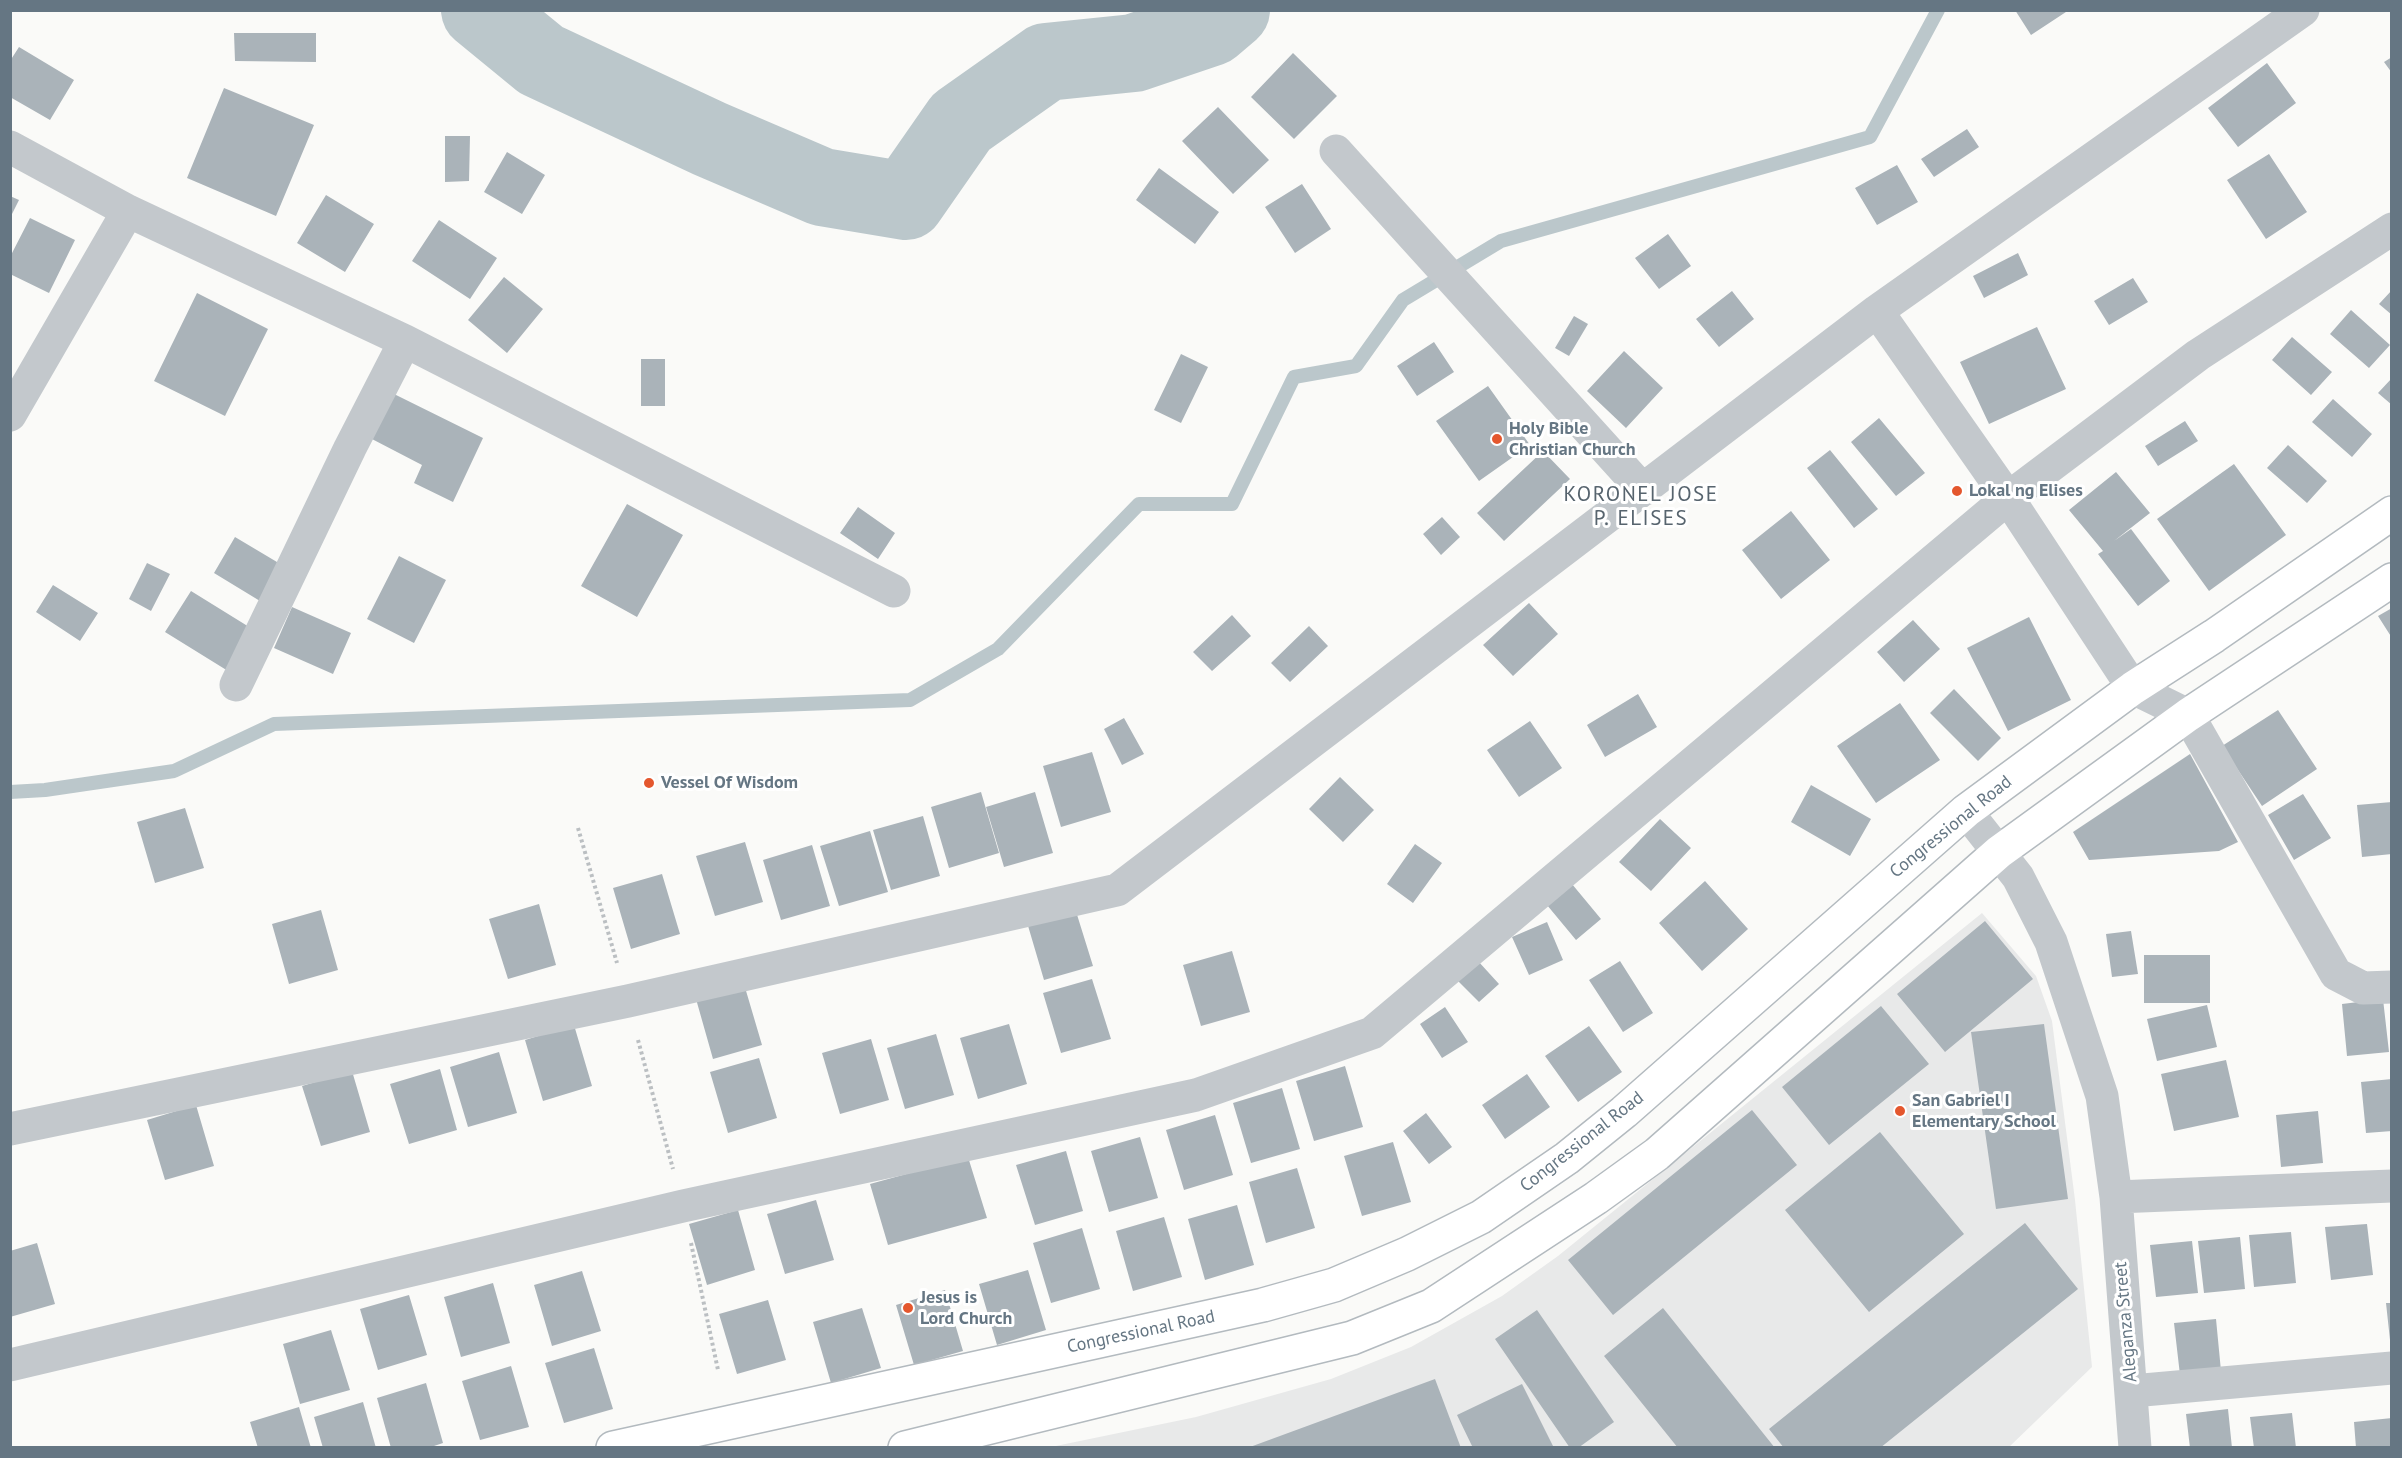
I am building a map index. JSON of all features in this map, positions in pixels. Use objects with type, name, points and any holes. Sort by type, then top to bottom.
[{"type":"main road","name":"Congressional Road","points":[[613,1448],[1263,1305],[1334,1285],[1407,1254],[1480,1217],[1567,1158],[1659,1081],[1966,810],[2133,688],[2242,617],[2391,513]]},
{"type":"main road","points":[[905,1448],[1352,1338],[1431,1306],[1596,1198],[1656,1154],[1999,852],[2188,716],[2391,580]]},
{"type":"main road","points":[[2242,617],[2271,661]]},
{"type":"street","points":[[10,1129],[628,1001],[1117,890],[1877,311],[2303,10]]},
{"type":"street","points":[[10,147],[128,211],[405,341],[894,591]]},
{"type":"street","points":[[1336,151],[1642,490]]},
{"type":"street","points":[[10,415],[128,211]]},
{"type":"street","points":[[10,1365],[683,1206],[1196,1095],[1372,1033],[2008,498],[2198,355],[2391,229]]},
{"type":"street","points":[[1877,311],[2008,498],[2133,688],[2188,716],[2336,974],[2363,988],[2391,987]]},
{"type":"street","points":[[236,685],[325,499],[405,341]]},
{"type":"street","name":"Aleganza Street","points":[[1966,810],[2018,878],[2051,942],[2102,1096],[2116,1197],[2135,1448]]},
{"type":"street","points":[[2116,1197],[2391,1186]]},
{"type":"street","points":[[2132,1391],[2391,1368]]},
{"type":"path","points":[[578,828],[628,1001],[683,1206],[718,1370]]},
{"type":"shaded area","name":"San Gabriel I Elementary School","points":[[1982,913],[2036,976],[2052,1021],[2075,1200],[2092,1367],[2009,1447],[1046,1448],[1196,1417],[1331,1379],[1411,1347],[1502,1296],[1558,1256]]},
{"type":"building","points":[[2015,10],[2069,10],[2031,35]]},
{"type":"building","points":[[234,33],[316,33],[316,62],[235,61]]},
{"type":"building","points":[[19,47],[74,80],[50,120],[10,97],[10,61]]},
{"type":"building","points":[[1293,53],[1337,96],[1294,139],[1251,97]]},
{"type":"building","points":[[2392,57],[2392,73],[2384,62]]},
{"type":"building","points":[[2267,63],[2296,103],[2238,147],[2208,108]]},
{"type":"building","points":[[224,88],[314,125],[276,216],[187,178]]},
{"type":"building","points":[[1218,107],[1269,160],[1233,194],[1182,141]]},
{"type":"building","points":[[1967,129],[1979,147],[1934,177],[1921,159]]},
{"type":"building","points":[[445,136],[470,136],[469,181],[445,182]]},
{"type":"building","points":[[507,152],[545,175],[522,214],[484,192]]},
{"type":"building","points":[[2269,154],[2307,212],[2266,239],[2227,180]]},
{"type":"building","points":[[1897,165],[1918,202],[1877,225],[1855,188]]},
{"type":"building","points":[[1159,168],[1219,212],[1195,244],[1136,200]]},
{"type":"building","points":[[1302,184],[1331,229],[1295,253],[1265,207]]},
{"type":"building","points":[[326,195],[374,224],[345,272],[297,243]]},
{"type":"building","points":[[10,196],[19,200],[10,218]]},
{"type":"building","points":[[30,218],[75,240],[49,293],[10,274],[10,257]]},
{"type":"building","points":[[439,220],[497,258],[470,299],[412,261]]},
{"type":"building","points":[[1668,234],[1691,266],[1659,289],[1635,258]]},
{"type":"building","points":[[2018,253],[2028,275],[1984,298],[1973,276]]},
{"type":"building","points":[[504,277],[543,309],[507,353],[468,320]]},
{"type":"building","points":[[2133,278],[2148,302],[2109,325],[2094,301]]},
{"type":"building","points":[[2392,290],[2392,315],[2379,304]]},
{"type":"building","points":[[1732,291],[1754,319],[1719,347],[1696,319]]},
{"type":"building","points":[[197,293],[268,329],[225,416],[154,381]]},
{"type":"building","points":[[2351,310],[2390,345],[2369,368],[2330,334]]},
{"type":"building","points":[[1574,316],[1588,324],[1569,356],[1555,348]]},
{"type":"building","points":[[2037,327],[2066,389],[1989,424],[1960,362]]},
{"type":"building","points":[[2292,337],[2332,372],[2311,395],[2272,360]]},
{"type":"building","points":[[1434,342],[1454,372],[1417,396],[1397,366]]},
{"type":"building","points":[[1624,351],[1663,388],[1626,428],[1587,391]]},
{"type":"building","points":[[1181,354],[1208,367],[1181,423],[1154,410]]},
{"type":"building","points":[[641,359],[665,359],[665,406],[641,406]]},
{"type":"building","points":[[2392,378],[2392,405],[2378,393]]},
{"type":"building","points":[[1488,386],[1530,445],[1479,481],[1436,421]]},
{"type":"building","points":[[392,393],[483,438],[453,502],[414,483],[422,465],[370,438]]},
{"type":"building","points":[[2333,399],[2372,434],[2352,457],[2312,422]]},
{"type":"building","points":[[1879,418],[1925,473],[1896,496],[1851,442]]},
{"type":"building","points":[[2185,421],[2198,441],[2158,466],[2145,446]]},
{"type":"building","points":[[2288,445],[2327,481],[2307,503],[2267,468]]},
{"type":"building","points":[[1830,450],[1878,509],[1854,528],[1807,468]]},
{"type":"building","points":[[1543,451],[1570,479],[1504,541],[1477,513]]},
{"type":"building","points":[[2234,464],[2286,535],[2209,591],[2157,519]]},
{"type":"building","points":[[2116,472],[2150,513],[2114,541],[2131,529],[2170,581],[2138,606],[2098,554],[2103,551],[2069,510]]},
{"type":"building","points":[[627,504],[683,535],[637,617],[581,586]]},
{"type":"building","points":[[858,507],[895,533],[878,559],[840,533]]},
{"type":"building","points":[[1791,511],[1830,560],[1781,599],[1742,550]]},
{"type":"building","points":[[1442,517],[1460,537],[1441,555],[1423,534]]},
{"type":"building","points":[[235,537],[282,565],[260,601],[214,573]]},
{"type":"building","points":[[399,556],[446,580],[414,643],[367,619]]},
{"type":"building","points":[[147,563],[170,574],[151,611],[129,599]]},
{"type":"building","points":[[53,585],[98,613],[80,641],[36,612]]},
{"type":"building","points":[[191,591],[254,630],[228,671],[165,632]]},
{"type":"building","points":[[1529,603],[1558,634],[1513,676],[1483,645]]},
{"type":"building","points":[[292,607],[351,633],[333,674],[274,648]]},
{"type":"building","points":[[2392,608],[2392,638],[2378,616]]},
{"type":"building","points":[[1232,615],[1251,636],[1212,671],[1193,652]]},
{"type":"building","points":[[2029,617],[2071,700],[2008,731],[1967,648]]},
{"type":"building","points":[[1913,620],[1940,649],[1904,682],[1877,652]]},
{"type":"building","points":[[1309,626],[1328,646],[1290,682],[1271,663]]},
{"type":"building","points":[[1954,689],[2001,738],[1978,761],[1930,713]]},
{"type":"building","points":[[1638,694],[1657,727],[1605,757],[1587,725]]},
{"type":"building","points":[[1900,703],[1940,760],[1876,803],[1837,746]]},
{"type":"building","points":[[2278,710],[2317,769],[2262,806],[2222,746]]},
{"type":"building","points":[[1124,718],[1144,754],[1122,765],[1104,729]]},
{"type":"building","points":[[1530,721],[1562,768],[1519,797],[1487,750]]},
{"type":"building","points":[[1092,752],[1111,812],[1061,827],[1043,766]]},
{"type":"building","points":[[2190,754],[2238,842],[2219,851],[2089,860],[2073,832]]},
{"type":"building","points":[[1340,777],[1374,810],[1343,842],[1309,809]]},
{"type":"building","points":[[1811,785],[1871,819],[1850,856],[1791,822]]},
{"type":"building","points":[[981,792],[999,853],[949,868],[931,807]]},
{"type":"building","points":[[1035,792],[1053,853],[1004,867],[986,807]]},
{"type":"building","points":[[2303,794],[2331,838],[2294,860],[2268,815]]},
{"type":"building","points":[[2392,802],[2392,854],[2362,857],[2357,805]]},
{"type":"building","points":[[185,808],[204,868],[155,883],[137,822]]},
{"type":"building","points":[[923,816],[940,876],[891,890],[873,830]]},
{"type":"building","points":[[1660,819],[1691,848],[1651,891],[1619,862]]},
{"type":"building","points":[[870,831],[888,892],[839,906],[820,846]]},
{"type":"building","points":[[745,842],[763,902],[715,916],[696,856]]},
{"type":"building","points":[[1415,844],[1442,863],[1413,903],[1387,884]]},
{"type":"building","points":[[812,845],[830,906],[781,920],[763,860]]},
{"type":"building","points":[[662,874],[680,934],[631,949],[613,888]]},
{"type":"building","points":[[1567,878],[1601,919],[1576,940],[1542,899]]},
{"type":"building","points":[[1705,881],[1748,929],[1702,971],[1659,923]]},
{"type":"building","points":[[539,904],[556,965],[508,979],[489,919]]},
{"type":"building","points":[[1074,905],[1093,966],[1044,980],[1026,919]]},
{"type":"building","points":[[321,910],[338,970],[289,984],[272,924]]},
{"type":"building","points":[[1985,921],[2033,979],[1945,1052],[1897,994]]},
{"type":"building","points":[[1547,922],[1563,960],[1529,975],[1512,937]]},
{"type":"building","points":[[2131,931],[2138,974],[2112,977],[2106,934]]},
{"type":"building","points":[[1232,951],[1250,1012],[1201,1026],[1183,965]]},
{"type":"building","points":[[2144,955],[2210,955],[2210,1003],[2144,1003]]},
{"type":"building","points":[[1478,961],[1499,984],[1479,1002],[1457,980]]},
{"type":"building","points":[[1620,961],[1653,1013],[1623,1032],[1589,980]]},
{"type":"building","points":[[1092,979],[1111,1039],[1061,1053],[1043,993]]},
{"type":"building","points":[[744,984],[762,1045],[713,1059],[696,999]]},
{"type":"building","points":[[2383,999],[2389,1052],[2347,1056],[2342,1004]]},
{"type":"building","points":[[2207,1005],[2217,1047],[2157,1061],[2147,1019]]},
{"type":"building","points":[[1881,1006],[1929,1064],[1829,1145],[1782,1087]]},
{"type":"building","points":[[1445,1007],[1468,1042],[1442,1058],[1420,1024]]},
{"type":"building","points":[[1009,1024],[1027,1084],[978,1099],[960,1038]]},
{"type":"building","points":[[2044,1024],[2068,1199],[1996,1209],[1971,1032]]},
{"type":"building","points":[[574,1025],[592,1086],[543,1101],[525,1040]]},
{"type":"building","points":[[1589,1026],[1622,1072],[1578,1102],[1545,1056]]},
{"type":"building","points":[[936,1034],[954,1095],[905,1109],[887,1048]]},
{"type":"building","points":[[871,1039],[889,1100],[840,1114],[822,1053]]},
{"type":"building","points":[[499,1052],[517,1113],[468,1127],[450,1067]]},
{"type":"building","points":[[759,1058],[777,1118],[728,1133],[710,1072]]},
{"type":"building","points":[[2226,1060],[2239,1117],[2174,1131],[2161,1074]]},
{"type":"building","points":[[1345,1066],[1363,1127],[1314,1141],[1296,1081]]},
{"type":"building","points":[[440,1069],[457,1130],[409,1144],[390,1084]]},
{"type":"building","points":[[352,1071],[370,1132],[321,1146],[302,1086]]},
{"type":"building","points":[[1527,1074],[1550,1107],[1505,1139],[1482,1105]]},
{"type":"building","points":[[2392,1079],[2392,1131],[2366,1133],[2361,1082]]},
{"type":"building","points":[[1282,1088],[1300,1149],[1251,1163],[1233,1103]]},
{"type":"building","points":[[196,1105],[214,1166],[165,1180],[147,1120]]},
{"type":"building","points":[[1752,1110],[1797,1165],[1613,1315],[1568,1260]]},
{"type":"building","points":[[2318,1111],[2323,1163],[2281,1167],[2276,1115]]},
{"type":"building","points":[[1426,1113],[1452,1147],[1429,1164],[1403,1131]]},
{"type":"building","points":[[1215,1115],[1233,1175],[1184,1190],[1166,1130]]},
{"type":"building","points":[[1880,1132],[1964,1234],[1869,1312],[1785,1210]]},
{"type":"building","points":[[1140,1137],[1158,1198],[1109,1212],[1091,1151]]},
{"type":"building","points":[[1393,1142],[1411,1202],[1362,1216],[1344,1156]]},
{"type":"building","points":[[1066,1151],[1083,1211],[1035,1225],[1016,1165]]},
{"type":"building","points":[[968,1157],[987,1218],[888,1245],[870,1184]]},
{"type":"building","points":[[1297,1168],[1315,1228],[1266,1243],[1249,1182]]},
{"type":"building","points":[[816,1200],[834,1260],[785,1274],[767,1214]]},
{"type":"building","points":[[1237,1205],[1254,1265],[1205,1280],[1188,1219]]},
{"type":"building","points":[[738,1210],[755,1270],[707,1285],[689,1224]]},
{"type":"building","points":[[1164,1217],[1182,1277],[1133,1291],[1116,1231]]},
{"type":"building","points":[[2025,1223],[2078,1289],[1880,1448],[1784,1448],[1769,1429]]},
{"type":"building","points":[[2367,1224],[2373,1275],[2331,1280],[2325,1227]]},
{"type":"building","points":[[1082,1228],[1100,1289],[1051,1303],[1033,1243]]},
{"type":"building","points":[[2291,1232],[2296,1283],[2254,1287],[2249,1235]]},
{"type":"building","points":[[2240,1237],[2245,1289],[2204,1293],[2198,1241]]},
{"type":"building","points":[[2192,1241],[2198,1293],[2156,1297],[2150,1245]]},
{"type":"building","points":[[37,1243],[55,1304],[10,1317],[10,1251]]},
{"type":"building","points":[[1028,1270],[1046,1330],[997,1345],[979,1284]]},
{"type":"building","points":[[582,1271],[601,1331],[552,1346],[534,1285]]},
{"type":"building","points":[[493,1283],[510,1343],[461,1357],[444,1297]]},
{"type":"building","points":[[945,1290],[963,1351],[914,1365],[896,1305]]},
{"type":"building","points":[[409,1295],[427,1355],[378,1370],[360,1309]]},
{"type":"building","points":[[768,1300],[786,1360],[737,1374],[719,1314]]},
{"type":"building","points":[[2386,1303],[2392,1303],[2392,1340],[2390,1340]]},
{"type":"building","points":[[862,1308],[881,1368],[831,1383],[813,1322]]},
{"type":"building","points":[[1663,1308],[1775,1448],[1678,1448],[1604,1356]]},
{"type":"building","points":[[1537,1310],[1614,1422],[1578,1448],[1570,1448],[1495,1339]]},
{"type":"building","points":[[2216,1319],[2221,1371],[2180,1375],[2174,1323]]},
{"type":"building","points":[[331,1330],[350,1390],[300,1404],[283,1344]]},
{"type":"building","points":[[594,1348],[613,1409],[564,1423],[545,1363]]},
{"type":"building","points":[[511,1366],[529,1427],[480,1440],[462,1381]]},
{"type":"building","points":[[1435,1379],[1461,1448],[1250,1447]]},
{"type":"building","points":[[426,1383],[443,1443],[428,1448],[391,1448],[377,1398]]},
{"type":"building","points":[[1522,1384],[1554,1448],[1473,1448],[1457,1415]]},
{"type":"building","points":[[363,1402],[376,1448],[323,1448],[314,1417]]},
{"type":"building","points":[[299,1407],[311,1448],[258,1448],[250,1422]]},
{"type":"building","points":[[2228,1409],[2232,1448],[2190,1448],[2186,1414]]},
{"type":"building","points":[[2292,1413],[2296,1448],[2254,1448],[2250,1417]]},
{"type":"building","points":[[2392,1418],[2392,1448],[2356,1448],[2354,1422]]},
{"type":"waterway","points":[[480,10],[541,60],[710,139],[822,187],[906,201],[961,122],[1046,62],[1134,53],[1211,27],[1231,10]]},
{"type":"waterway","points":[[10,792],[45,790],[174,771],[274,724],[910,700],[998,649],[1139,504],[1232,504],[1294,377],[1356,366],[1403,300],[1501,241],[1870,137],[1938,10]]},
{"type":"place","name":"Holy Bible Christian Church","points":[[1497,439]]},
{"type":"place","name":"Lokal ng Elises","points":[[1957,491]]},
{"type":"place","name":"Vessel Of Wisdom","points":[[649,783]]},
{"type":"place","name":"San Gabriel I Elementary School","points":[[1900,1111]]},
{"type":"place","name":"Jesus is Lord Church","points":[[908,1308]]},
{"type":"district","name":"KORONEL JOSE P. ELISES","points":[[1641,507]]}]
